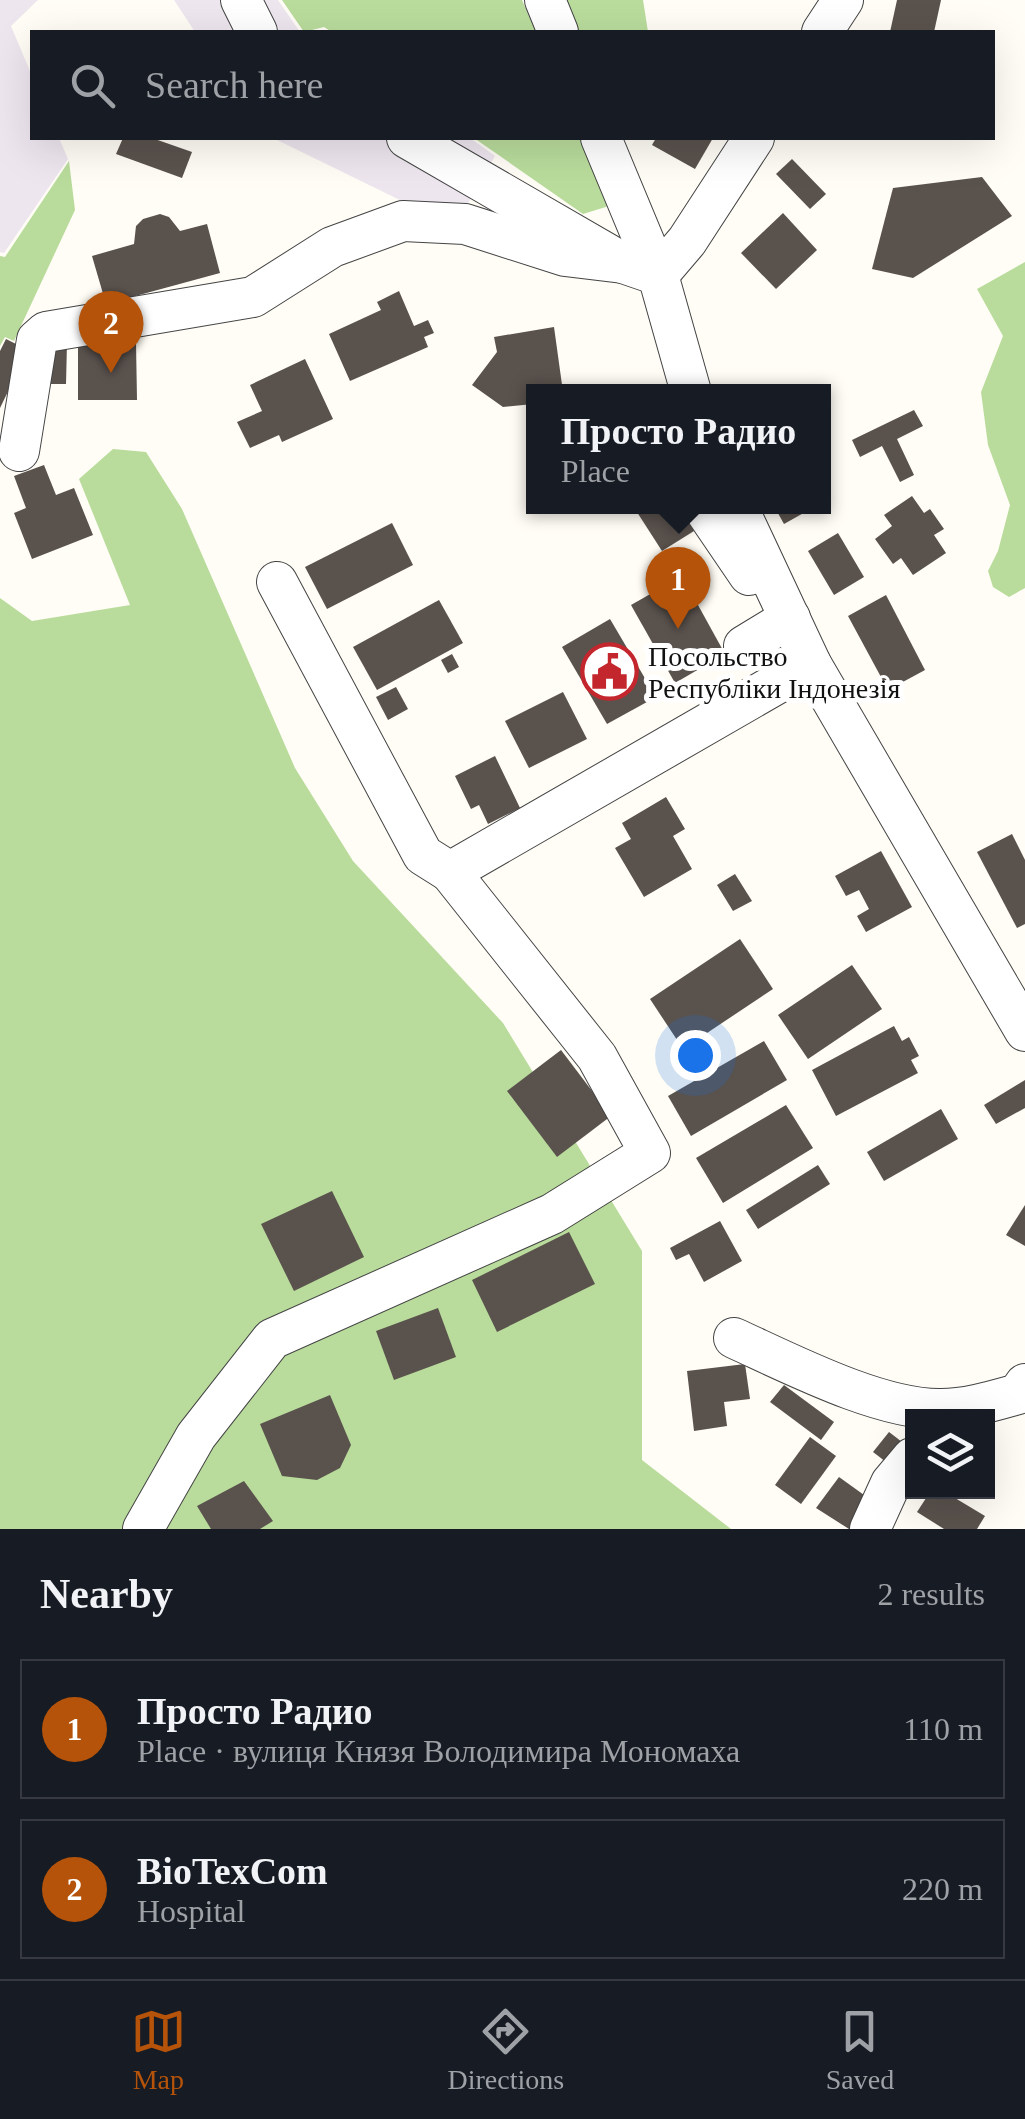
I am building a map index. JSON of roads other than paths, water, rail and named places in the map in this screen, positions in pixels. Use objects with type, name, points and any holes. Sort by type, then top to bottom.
[{"type":"street","points":[[240,0],[256,30]]},
{"type":"street","points":[[544,0],[557,30]]},
{"type":"street","points":[[823,30],[844,0]]},
{"type":"street","points":[[411,140],[640,269]]},
{"type":"street","points":[[602,140],[640,269],[688,384]]},
{"type":"street","points":[[19,451],[37,340],[46,332],[252,297],[332,247],[403,221],[465,224],[565,256],[640,269],[687,241],[753,140]]},
{"type":"street","points":[[707,514],[743,570],[790,618]]},
{"type":"street","points":[[741,514],[811,664],[1025,1032]]},
{"type":"street","points":[[143,1529],[196,1436],[272,1339],[552,1214],[650,1153],[597,1057],[450,872],[423,856],[277,582]]},
{"type":"street","points":[[744,646],[790,618]]},
{"type":"street","points":[[450,872],[811,664]]},
{"type":"street","points":[[734,1338],[890,1410],[905,1410]]},
{"type":"street","points":[[978,1409],[1018,1394],[1025,1384]]},
{"type":"street","points":[[870,1529],[891,1483],[905,1466]]},
{"type":"place","name":"BioTexCom","points":[[111,373]]},
{"type":"place","name":"Просто Радио","points":[[678,629]]},
{"type":"place","name":"Посольство Республіки Індонезія","points":[[609,672]]}]
